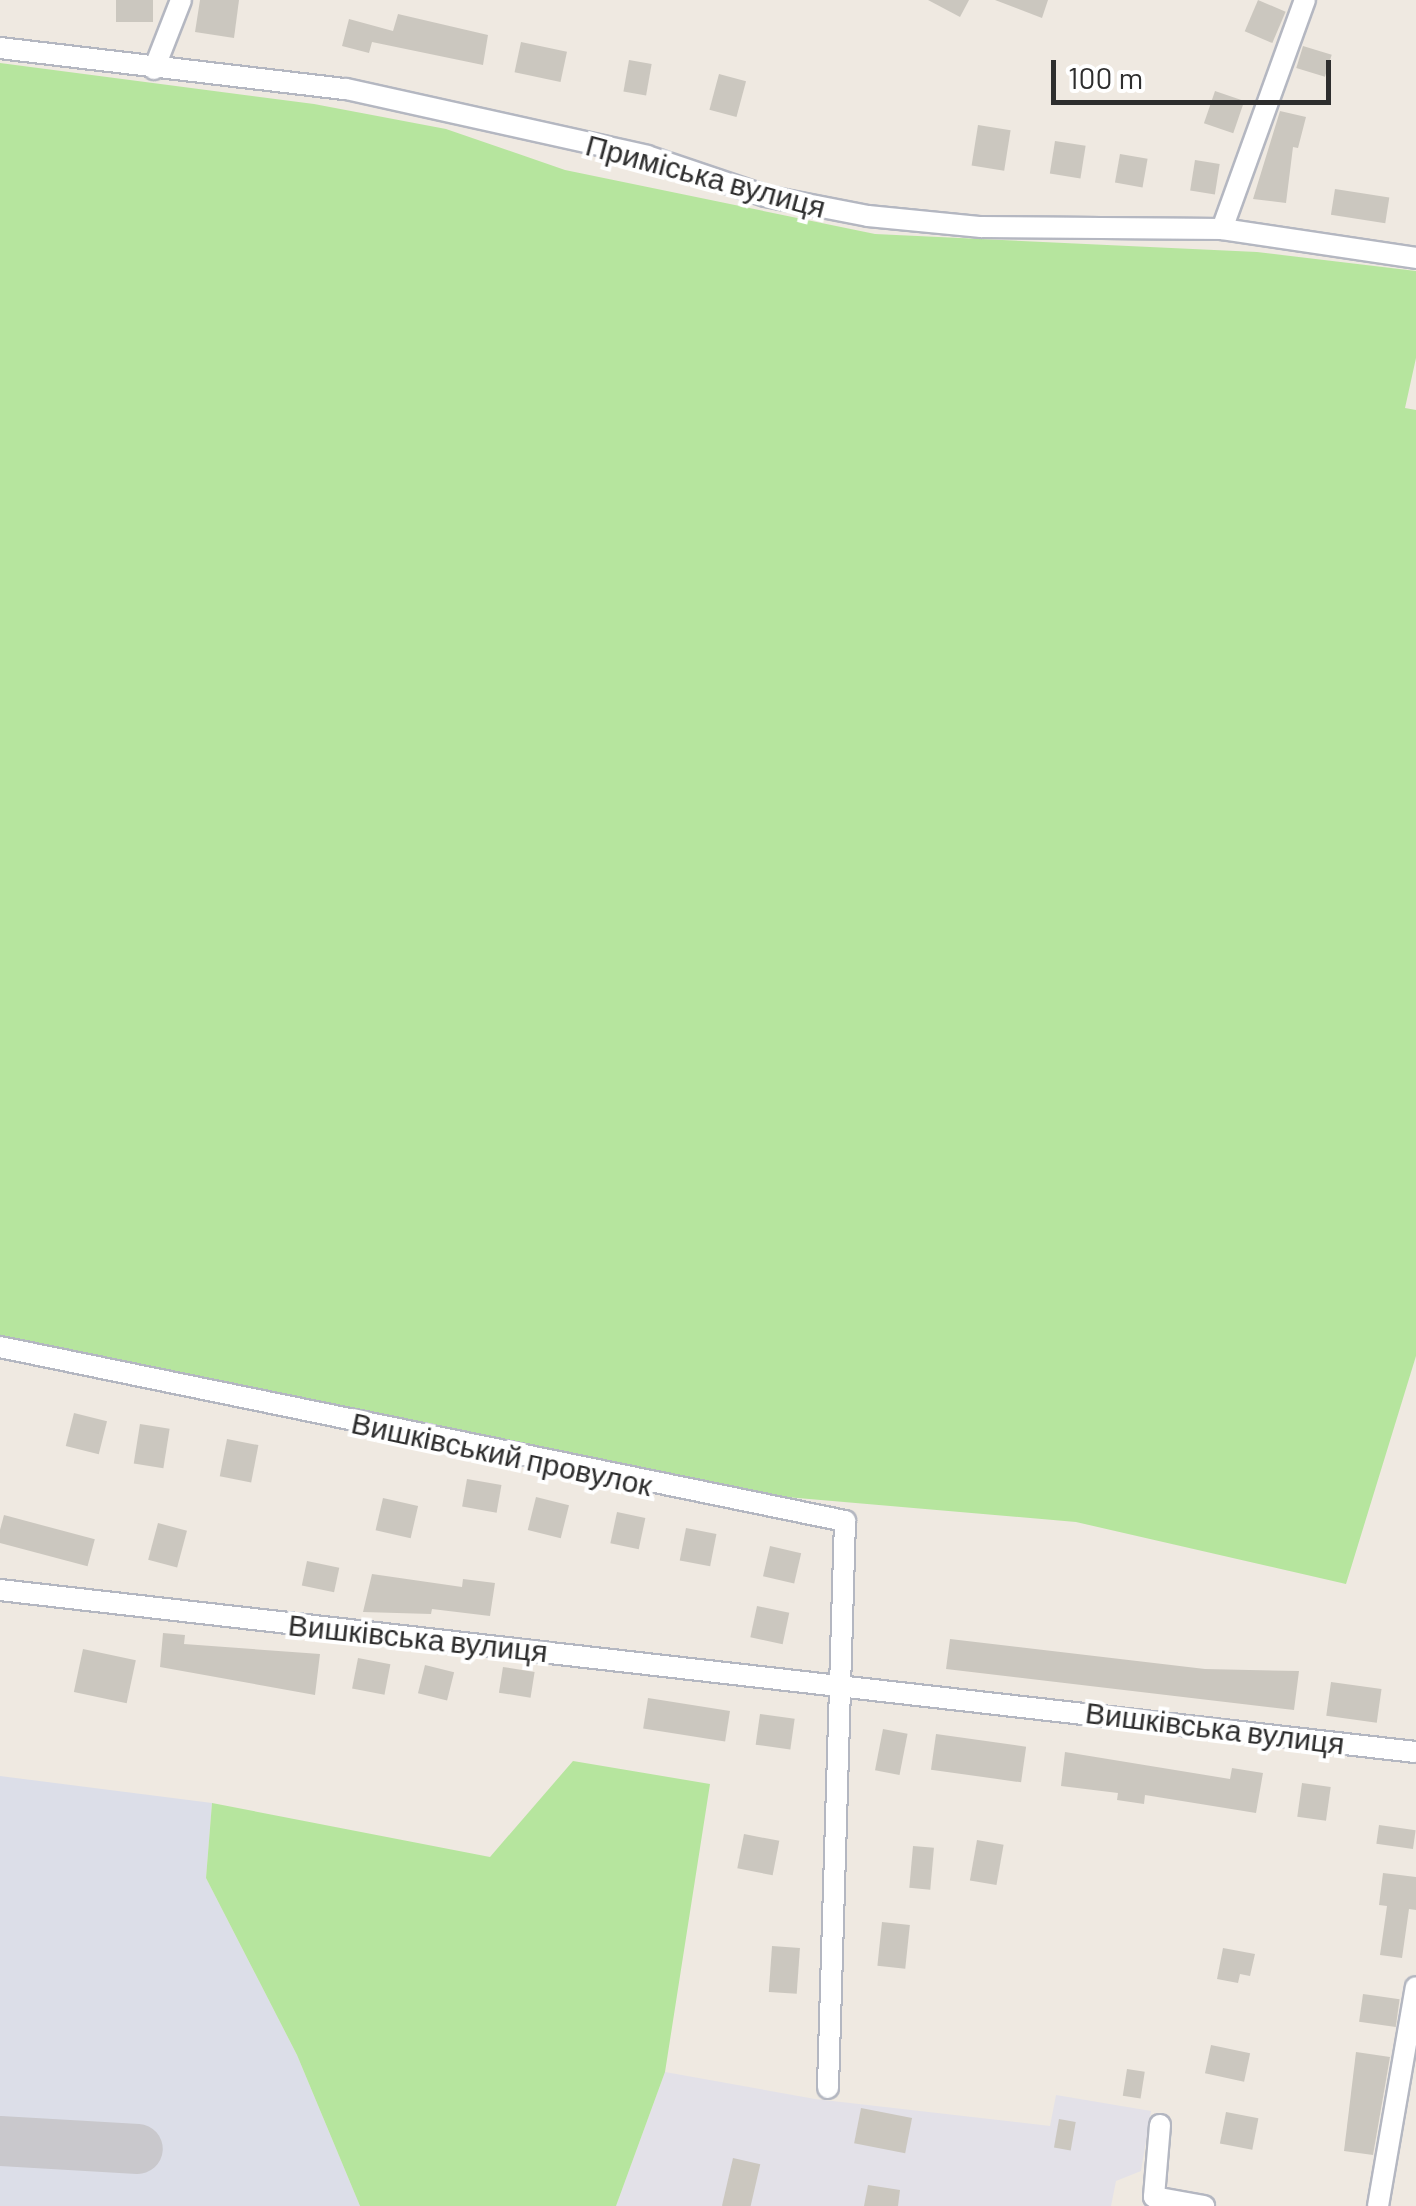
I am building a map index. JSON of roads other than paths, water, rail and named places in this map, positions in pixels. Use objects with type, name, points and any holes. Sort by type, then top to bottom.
[{"type":"street","points":[[154,69],[180,0]]},
{"type":"street","points":[[1222,229],[1305,0]]},
{"type":"street","name":"Приміська вулиця","points":[[0,48],[154,69],[346,88],[647,156],[764,196],[868,216],[981,226],[1222,229],[1416,258]]},
{"type":"street","name":"Вишківський провулок","points":[[0,1347],[846,1520],[836,1683]]},
{"type":"street","name":"Вишківська вулиця","points":[[0,1590],[1416,1752]]},
{"type":"street","points":[[828,2088],[836,1683]]},
{"type":"street","points":[[1378,2206],[1416,1987]]},
{"type":"street","points":[[1160,2124],[1154,2197],[1204,2206]]}]
